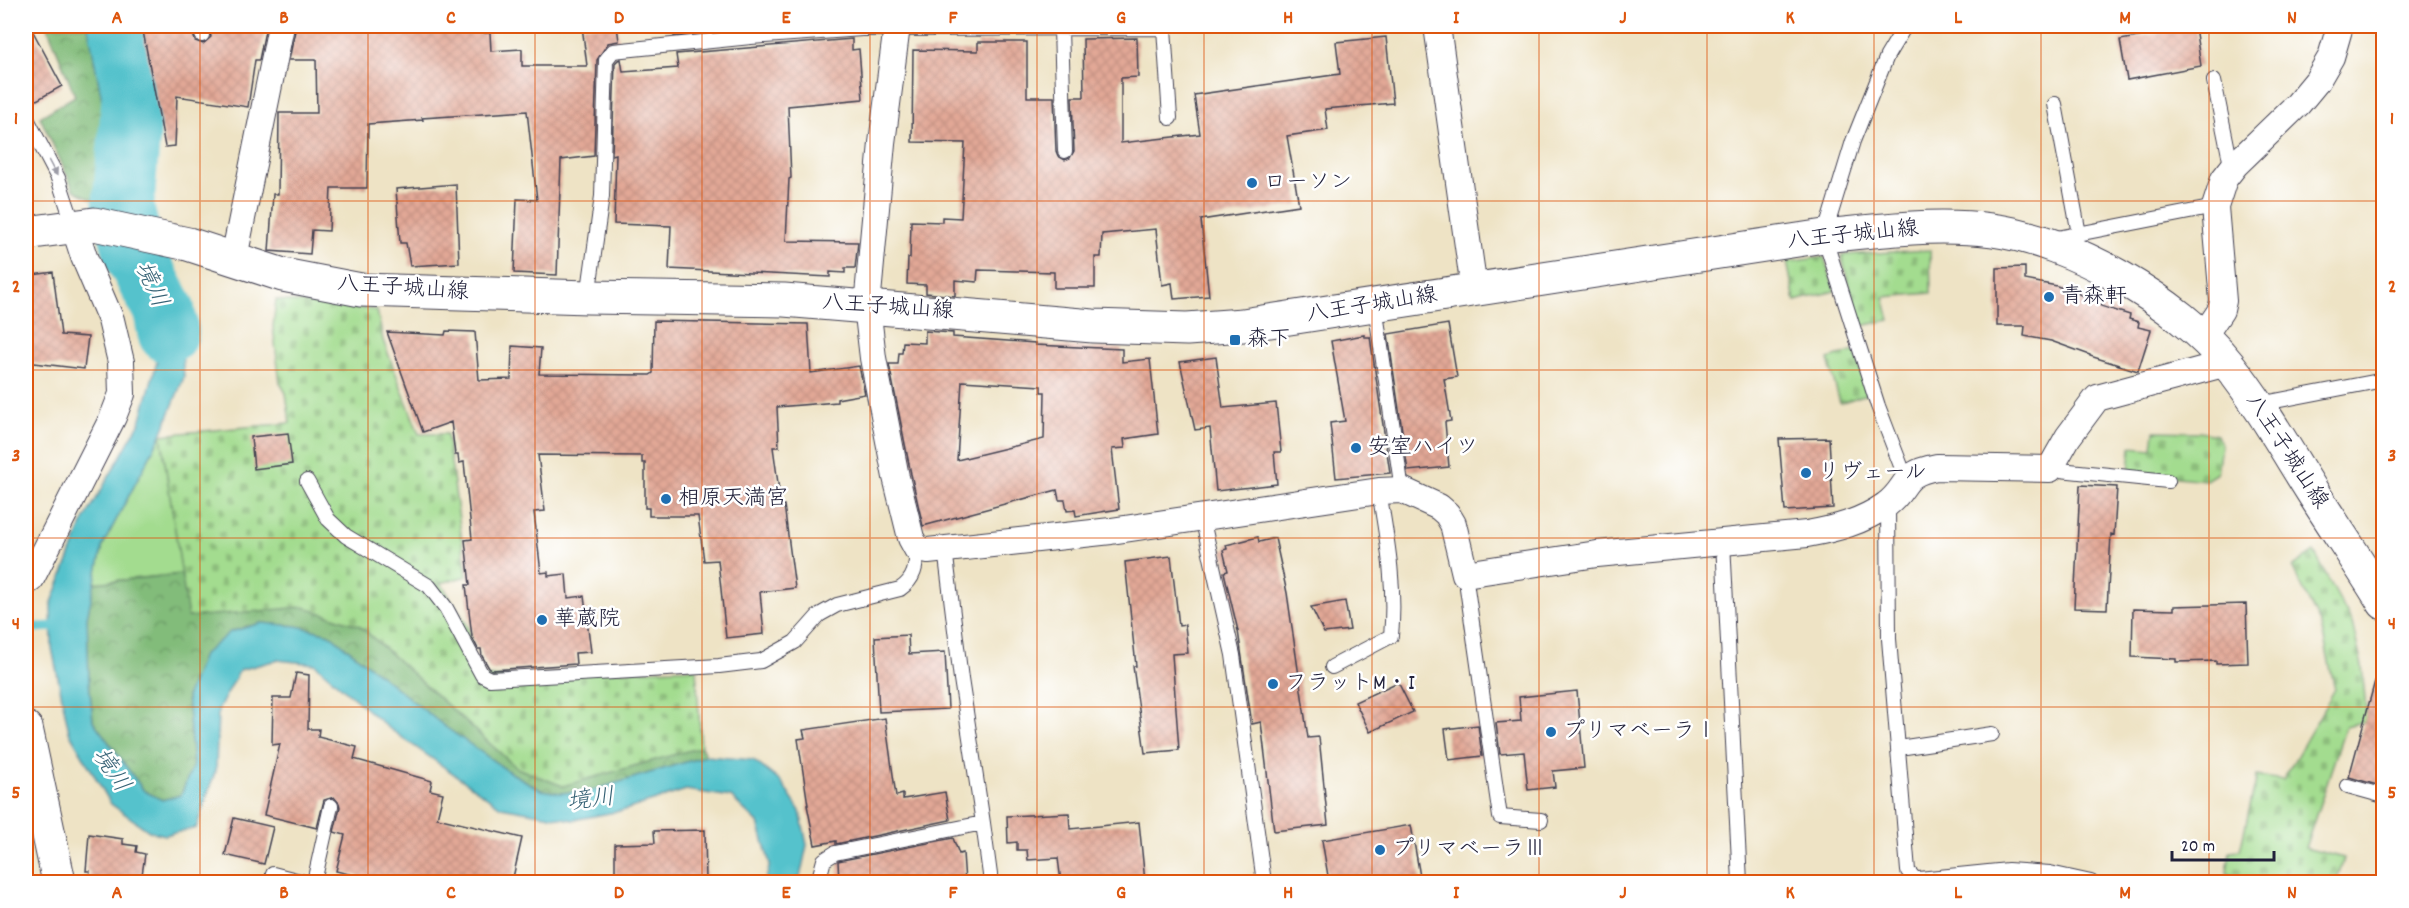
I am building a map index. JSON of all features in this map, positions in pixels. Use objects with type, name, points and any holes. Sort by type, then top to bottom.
[{"type":"main road","name":"八王子城山線","points":[[84,225],[158,236],[283,274],[361,290],[784,300],[1093,326],[1187,329],[1243,325],[1375,306],[1824,236],[1891,229],[1995,230],[2038,241],[2082,258],[2123,278],[2161,303],[2203,337],[2227,363],[2374,569],[2384,603]]},
{"type":"main road","points":[[26,233],[84,225]]},
{"type":"main road","points":[[26,728],[31,785],[59,882]]},
{"type":"street","points":[[234,258],[281,26]]},
{"type":"street","points":[[1437,26],[1474,289]]},
{"type":"street","points":[[2203,337],[2221,310],[2223,301],[2215,207],[2224,179],[2298,104],[2317,81],[2344,27]]},
{"type":"street","points":[[897,28],[882,143],[867,306],[873,358],[894,468],[911,538],[917,549],[928,551],[1111,531],[1391,490],[1439,507],[1447,514],[1453,524],[1465,574],[1597,554],[1838,528],[1858,521],[1888,503],[1906,479],[1920,470],[1937,467],[2050,470],[2067,437],[2097,398],[2227,363]]},
{"type":"street","points":[[26,582],[31,579],[83,478],[114,417],[122,394],[121,362],[111,320],[84,257],[84,225]]},
{"type":"lane","points":[[1905,26],[1887,57],[1853,141],[1824,236],[1878,406],[1906,479]]},
{"type":"lane","points":[[588,297],[602,196],[606,60],[613,51],[751,37],[862,29],[1164,28],[1170,118]]},
{"type":"lane","points":[[1062,30],[1065,151]]},
{"type":"lane","points":[[2214,81],[2232,170]]},
{"type":"lane","points":[[2055,104],[2079,234]]},
{"type":"lane","points":[[26,117],[84,225]]},
{"type":"lane","points":[[2038,241],[2215,207]]},
{"type":"lane","points":[[1332,667],[1391,636],[1393,615],[1390,560],[1391,490],[1375,306]]},
{"type":"lane","points":[[2257,404],[2384,380]]},
{"type":"lane","points":[[2050,470],[2168,481]]},
{"type":"lane","points":[[306,481],[328,519],[346,536],[429,586],[446,608],[482,675],[490,679],[719,666],[761,661],[795,642],[819,615],[837,605],[900,589],[906,585],[914,575],[917,549]]},
{"type":"lane","points":[[1888,503],[1889,639],[1908,871],[1914,878],[2008,870],[2050,873],[2091,882]]},
{"type":"lane","points":[[1202,516],[1233,655],[1263,875]]},
{"type":"lane","points":[[1723,542],[1740,882]]},
{"type":"lane","points":[[945,549],[961,679],[991,882]]},
{"type":"lane","points":[[1465,574],[1500,817],[1541,820]]},
{"type":"lane","points":[[1899,748],[1992,734]]},
{"type":"lane","points":[[2348,786],[2384,796]]},
{"type":"lane","points":[[314,882],[331,806]]},
{"type":"lane","points":[[818,882],[824,860],[835,853],[984,823]]},
{"type":"lane","points":[[273,874],[304,882]]},
{"type":"green space","points":[[47,26],[88,26],[107,126],[96,201],[74,190],[40,117],[75,96]]},
{"type":"green space","points":[[1930,250],[1931,293],[1884,297],[1890,320],[1861,326],[1841,255]]},
{"type":"green space","points":[[1824,257],[1835,291],[1795,301],[1787,262]]},
{"type":"green space","points":[[276,300],[377,310],[383,340],[419,434],[447,434],[467,576],[441,583],[468,626],[474,662],[484,677],[696,668],[701,747],[563,786],[517,768],[360,626],[304,607],[188,617],[161,435],[290,423],[286,393],[280,383],[273,327]]},
{"type":"green space","points":[[1855,351],[1867,394],[1840,403],[1828,359]]},
{"type":"green space","points":[[2154,431],[2199,432],[2217,435],[2221,445],[2217,473],[2206,480],[2129,472],[2131,447],[2152,449]]},
{"type":"green space","points":[[161,435],[182,574],[94,583],[103,545]]},
{"type":"green space","points":[[2314,552],[2352,623],[2362,666],[2367,721],[2346,726],[2305,848],[2344,858],[2336,882],[2250,882],[2227,873],[2230,851],[2240,850],[2257,776],[2283,780],[2335,689],[2321,625],[2292,567]]},
{"type":"green space","points":[[182,574],[189,617],[304,607],[360,626],[517,768],[563,786],[701,747],[706,756],[590,791],[560,793],[541,790],[508,771],[444,726],[329,634],[297,626],[261,623],[230,632],[187,695],[193,765],[181,795],[162,800],[144,791],[93,721],[87,617],[94,583]]},
{"type":"water","points":[[88,26],[133,26],[151,93],[144,212],[96,201],[107,126]]},
{"type":"water","points":[[150,254],[178,307],[184,377],[161,435],[103,545],[87,617],[93,721],[144,791],[162,800],[181,795],[193,765],[187,695],[203,655],[230,632],[261,623],[297,626],[329,634],[444,726],[508,771],[541,790],[560,793],[590,791],[706,756],[753,760],[781,782],[800,811],[807,845],[799,882],[765,882],[770,864],[758,823],[731,797],[686,790],[625,810],[573,820],[501,807],[387,727],[315,664],[277,660],[240,670],[218,710],[216,769],[196,828],[165,835],[149,831],[111,804],[69,732],[52,648],[51,605],[83,522],[140,422],[158,358],[147,305],[107,256]]},
{"type":"building","points":[[26,26],[30,26],[62,86],[26,106]]},
{"type":"building","points":[[142,26],[191,26],[195,41],[203,44],[211,37],[209,26],[266,26],[259,60],[255,60],[248,107],[177,96],[175,146],[165,147]]},
{"type":"building","points":[[296,26],[473,26],[473,32],[490,33],[491,51],[522,49],[522,66],[587,66],[582,26],[617,26],[619,41],[608,43],[597,60],[594,156],[561,160],[557,275],[514,273],[517,199],[537,200],[527,111],[368,124],[367,188],[331,188],[329,231],[312,230],[310,254],[269,251],[273,194],[278,194],[279,113],[317,113],[316,60],[289,60]]},
{"type":"building","points":[[672,26],[785,26],[674,36]]},
{"type":"building","points":[[2195,27],[2201,66],[2127,80],[2120,40]]},
{"type":"building","points":[[1386,37],[1393,103],[1325,109],[1328,130],[1287,136],[1299,205],[1201,220],[1209,296],[1174,299],[1172,283],[1162,285],[1156,229],[1102,234],[1101,257],[1095,257],[1095,288],[1054,288],[1054,272],[978,270],[977,282],[955,280],[955,296],[926,293],[926,285],[907,284],[911,221],[942,222],[942,217],[961,218],[965,143],[912,142],[913,50],[978,51],[978,42],[1027,42],[1027,97],[1054,97],[1056,151],[1058,156],[1065,160],[1070,158],[1074,151],[1072,97],[1084,97],[1083,39],[1137,38],[1138,77],[1121,78],[1121,143],[1200,134],[1194,95],[1340,74],[1336,42]]},
{"type":"building","points":[[852,39],[852,50],[859,49],[863,99],[788,106],[791,178],[789,179],[786,241],[858,242],[855,268],[845,268],[845,273],[830,272],[830,277],[669,269],[671,226],[614,224],[616,154],[612,155],[615,63],[618,60],[621,59],[623,72],[678,68],[676,54]]},
{"type":"building","points":[[456,184],[459,263],[410,266],[406,243],[400,243],[396,189]]},
{"type":"building","points":[[2025,267],[2025,280],[2057,286],[2102,302],[2101,306],[2130,315],[2129,319],[2139,322],[2138,327],[2151,330],[2138,371],[2051,341],[2024,336],[2025,326],[1997,326],[1997,268]]},
{"type":"building","points":[[53,272],[61,335],[88,337],[84,369],[26,362],[26,276]]},
{"type":"building","points":[[654,321],[808,324],[811,373],[859,366],[865,394],[837,399],[837,402],[777,407],[779,447],[773,447],[781,505],[784,505],[795,588],[760,592],[764,634],[726,638],[718,560],[704,561],[698,516],[649,516],[649,508],[645,508],[645,463],[642,463],[642,456],[538,455],[545,511],[534,512],[541,573],[548,572],[548,576],[566,574],[568,598],[584,596],[591,652],[575,653],[576,664],[492,670],[472,637],[466,585],[470,585],[465,540],[472,539],[464,462],[459,463],[458,455],[455,455],[451,422],[423,432],[387,332],[445,335],[446,331],[475,332],[479,380],[511,379],[512,346],[541,348],[539,374],[650,375],[653,373]]},
{"type":"building","points":[[1448,324],[1457,377],[1444,379],[1451,421],[1445,422],[1449,467],[1408,471],[1388,334]]},
{"type":"building","points":[[925,331],[953,333],[953,337],[1035,343],[1035,345],[1122,349],[1122,362],[1150,359],[1158,434],[1124,439],[1125,448],[1112,449],[1119,509],[1076,516],[1075,510],[1067,511],[1065,500],[1059,500],[1057,490],[923,526],[889,364],[898,364],[903,342],[925,343]],"holes":[[[962,381],[1041,386],[1041,392],[1045,392],[1044,439],[957,460]]]},
{"type":"building","points":[[1364,335],[1364,337],[1370,337],[1390,473],[1336,478],[1330,423],[1345,421],[1331,341]]},
{"type":"building","points":[[1216,357],[1223,408],[1276,403],[1281,452],[1274,452],[1277,484],[1216,491],[1210,428],[1195,430],[1180,362]]},
{"type":"building","points":[[288,433],[292,464],[254,469],[251,437]]},
{"type":"building","name":"リヴェール","points":[[1829,438],[1833,508],[1785,511],[1779,439]]},
{"type":"building","points":[[2080,485],[2117,487],[2114,535],[2111,534],[2107,609],[2074,608]]},
{"type":"building","points":[[1258,537],[1259,542],[1275,538],[1287,593],[1308,738],[1319,737],[1328,825],[1274,831],[1261,722],[1252,724],[1238,631],[1224,572],[1228,571],[1223,550],[1227,549],[1226,545]]},
{"type":"building","points":[[1171,556],[1179,626],[1185,625],[1188,653],[1172,654],[1179,750],[1145,753],[1133,666],[1136,666],[1125,562]]},
{"type":"building","points":[[1345,601],[1350,630],[1324,633],[1311,607]]},
{"type":"building","points":[[2246,604],[2248,663],[2176,662],[2176,659],[2132,657],[2133,609],[2174,610],[2174,606]]},
{"type":"building","points":[[908,635],[909,654],[945,652],[948,709],[879,712],[875,637]]},
{"type":"building","points":[[296,673],[309,675],[308,729],[319,729],[318,737],[357,747],[354,759],[432,781],[430,790],[443,793],[437,818],[522,838],[512,882],[382,882],[336,871],[345,835],[334,832],[340,807],[334,797],[324,800],[317,828],[264,815],[280,744],[272,745],[273,698],[291,698]]},
{"type":"building","points":[[2375,681],[2384,682],[2384,787],[2349,777]]},
{"type":"building","points":[[1398,682],[1413,712],[1370,732],[1355,702]]},
{"type":"building","name":"プリマベーラⅠ","points":[[1577,691],[1584,768],[1553,771],[1555,787],[1528,790],[1524,752],[1500,754],[1496,723],[1521,721],[1519,697]]},
{"type":"building","points":[[885,718],[896,796],[903,794],[903,799],[945,792],[950,820],[836,844],[836,841],[815,845],[798,739],[805,738],[803,730]]},
{"type":"building","points":[[1478,725],[1482,756],[1449,760],[1445,729]]},
{"type":"building","points":[[1069,813],[1070,829],[1139,822],[1145,882],[1061,882],[1058,858],[1028,860],[1027,850],[1017,850],[1017,842],[1008,843],[1007,816]]},
{"type":"building","points":[[234,818],[273,827],[264,864],[225,855]]},
{"type":"building","name":"プリマベーラⅢ","points":[[1411,825],[1421,882],[1329,882],[1322,840]]},
{"type":"building","points":[[705,830],[706,882],[615,882],[615,844],[655,843],[654,831]]},
{"type":"building","points":[[89,834],[123,839],[123,844],[137,846],[136,852],[145,854],[141,882],[88,882],[90,871],[86,871]]},
{"type":"building","points":[[953,838],[959,854],[963,853],[965,882],[839,882],[838,861]]},
{"type":"waterway","name":"境川","points":[[120,26],[133,93],[123,208],[135,255],[164,310],[168,332]]},
{"type":"waterway","points":[[26,628],[64,626]]},
{"type":"place","name":"ローソン","points":[[1252,183]]},
{"type":"place","name":"青森軒","points":[[2049,297]]},
{"type":"place","name":"森下","points":[[1235,340]]},
{"type":"place","name":"安室ハイツ","points":[[1356,448]]},
{"type":"place","name":"リヴェール","points":[[1806,473]]},
{"type":"place","name":"相原天満宮","points":[[666,499]]},
{"type":"place","name":"華蔵院","points":[[542,620]]},
{"type":"place","name":"フラットM・I","points":[[1273,684]]},
{"type":"place","name":"プリマベーラⅠ","points":[[1551,732]]},
{"type":"place","name":"プリマベーラⅢ","points":[[1380,850]]}]
